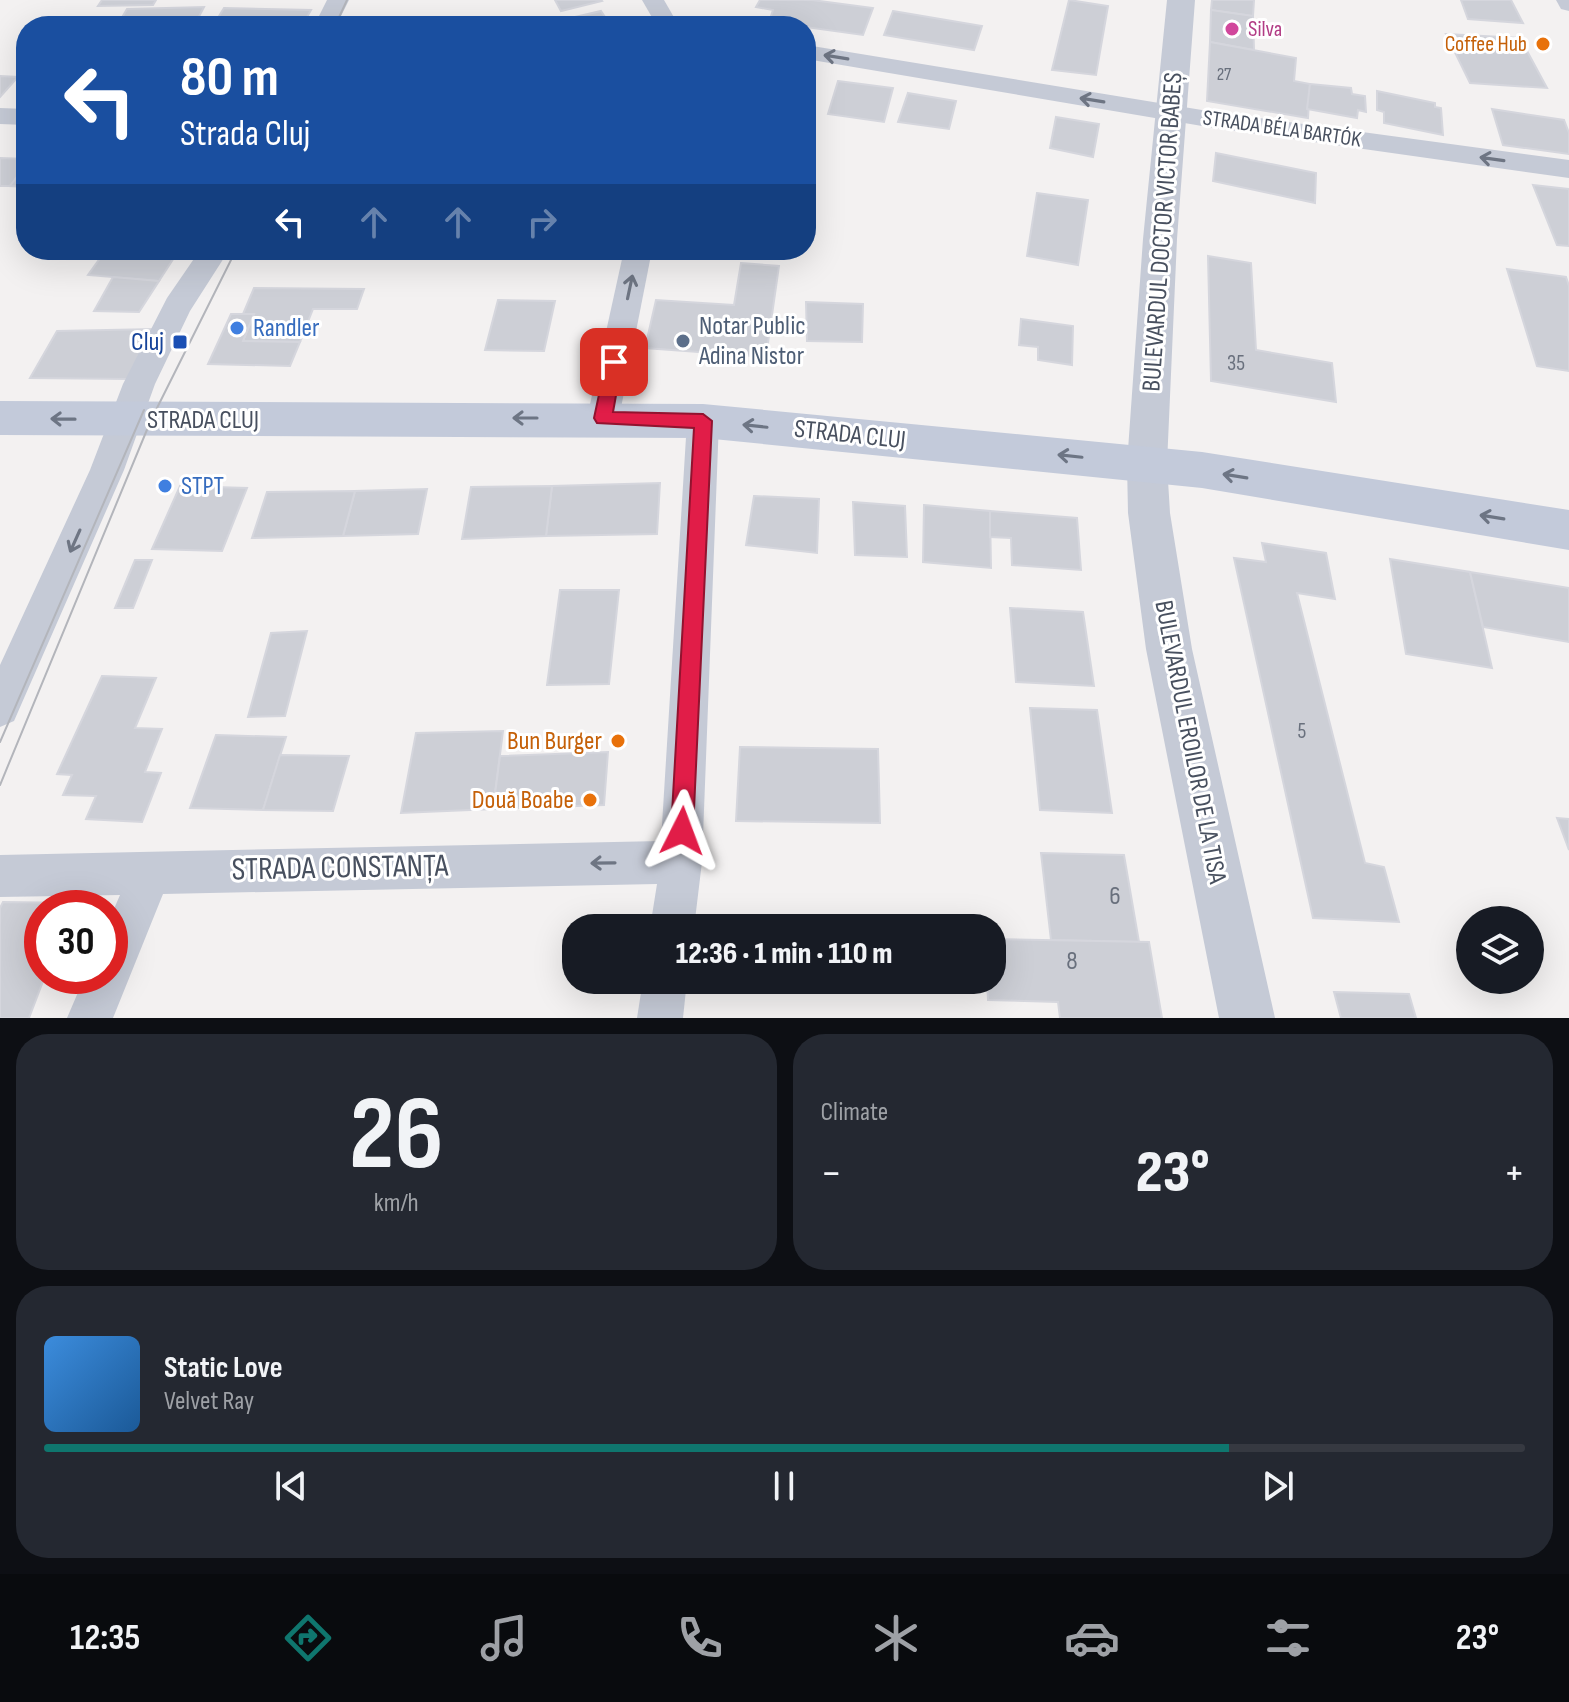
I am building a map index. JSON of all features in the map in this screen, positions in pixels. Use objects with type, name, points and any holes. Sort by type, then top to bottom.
[{"type":"main road","name":"STRADA CLUJ","points":[[0,418],[603,418],[703,421],[1147,464],[1569,530]]},
{"type":"street","name":"BULEVARDUL DOCTOR VICTOR BABEȘ","points":[[1147,464],[1169,113],[1181,0]]},
{"type":"street","name":"STRADA BÉLA BARTÓK","points":[[816,54],[1169,113],[1569,169]]},
{"type":"street","points":[[0,708],[107,470],[139,384],[177,306],[208,260]]},
{"type":"street","points":[[603,418],[636,260]]},
{"type":"street","points":[[674,914],[681,862],[703,421]]},
{"type":"street","name":"BULEVARDUL EROILOR DE LA TISA","points":[[1147,464],[1149,513],[1169,649],[1247,1018]]},
{"type":"street","name":"STRADA CONSTANȚA","points":[[0,876],[681,862]]},
{"type":"street","points":[[128,927],[151,872]]},
{"type":"street","points":[[90,1018],[100,994]]},
{"type":"street","points":[[660,1018],[663,994]]},
{"type":"building","points":[[102,0],[156,0],[153,5],[98,6]]},
{"type":"building","points":[[555,0],[601,0],[602,1],[561,11]]},
{"type":"building","points":[[760,0],[812,0],[873,8],[863,35],[816,28],[816,16],[771,16],[773,10],[756,7]]},
{"type":"building","points":[[1069,0],[1108,6],[1096,75],[1052,70]]},
{"type":"building","points":[[1212,0],[1254,0],[1253,16],[1211,10]]},
{"type":"building","points":[[1461,0],[1511,0],[1523,23],[1468,19]]},
{"type":"building","points":[[204,7],[199,16],[123,16],[127,9]]},
{"type":"building","points":[[224,8],[311,10],[308,16],[219,16]]},
{"type":"building","name":"Silva","points":[[1211,10],[1253,16],[1254,50],[1210,42]]},
{"type":"building","points":[[601,11],[604,16],[580,16]]},
{"type":"building","points":[[893,11],[982,26],[974,50],[884,35]]},
{"type":"building","points":[[1446,34],[1520,38],[1547,88],[1470,83]]},
{"type":"building","points":[[1210,42],[1296,58],[1294,81],[1310,84],[1308,118],[1207,101]]},
{"type":"building","points":[[0,76],[16,77],[16,79],[0,97]]},
{"type":"building","points":[[838,81],[893,88],[884,122],[828,114]]},
{"type":"building","points":[[1310,84],[1351,88],[1352,94],[1365,96],[1366,112],[1358,110],[1357,118],[1307,109]]},
{"type":"building","points":[[1377,91],[1435,103],[1435,107],[1441,108],[1443,135],[1384,123],[1384,112],[1377,110]]},
{"type":"building","points":[[908,93],[956,101],[949,129],[898,122]]},
{"type":"building","points":[[1492,109],[1564,120],[1569,133],[1569,154],[1503,145]]},
{"type":"building","points":[[1056,117],[1099,124],[1093,157],[1050,148]]},
{"type":"building","points":[[1216,153],[1316,173],[1315,203],[1213,181]]},
{"type":"building","points":[[0,158],[16,159],[16,178],[10,186],[0,186]]},
{"type":"building","points":[[1533,185],[1569,189],[1569,246],[1557,245]]},
{"type":"building","points":[[1037,193],[1088,200],[1078,265],[1027,256]]},
{"type":"building","points":[[1208,256],[1251,263],[1256,350],[1332,363],[1336,402],[1211,381]]},
{"type":"building","points":[[99,260],[173,260],[159,281],[88,275]]},
{"type":"building","points":[[741,263],[779,266],[766,357],[645,348],[656,300],[734,305]]},
{"type":"building","points":[[1507,269],[1566,277],[1569,286],[1569,371],[1537,366]]},
{"type":"building","points":[[113,277],[159,281],[139,312],[94,311]]},
{"type":"building","points":[[254,288],[364,289],[357,309],[313,309],[300,342],[243,341],[254,314],[243,314]]},
{"type":"building","points":[[498,300],[555,301],[544,351],[485,350]]},
{"type":"building","points":[[806,302],[863,304],[862,342],[807,341]]},
{"type":"building","name":"Randler","points":[[231,314],[254,314],[243,341],[300,342],[290,366],[208,364]]},
{"type":"building","points":[[1021,319],[1073,326],[1072,365],[1038,360],[1038,347],[1019,345]]},
{"type":"building","points":[[156,329],[130,379],[30,378],[57,331]]},
{"type":"building","points":[[660,483],[657,534],[546,536],[552,486]]},
{"type":"building","points":[[180,486],[247,488],[222,551],[152,549]]},
{"type":"building","points":[[552,486],[546,536],[462,539],[471,487]]},
{"type":"building","points":[[427,489],[418,534],[343,536],[355,491]]},
{"type":"building","points":[[355,491],[343,536],[252,538],[267,492]]},
{"type":"building","points":[[754,496],[819,499],[817,553],[746,545]]},
{"type":"building","points":[[853,502],[905,506],[907,557],[855,555]]},
{"type":"building","points":[[924,505],[990,511],[991,568],[923,562]]},
{"type":"building","points":[[990,511],[1077,518],[1081,570],[1012,565],[1011,538],[990,537]]},
{"type":"building","points":[[1262,543],[1326,553],[1335,599],[1297,593],[1365,863],[1384,867],[1399,922],[1313,918],[1234,558],[1266,562]]},
{"type":"building","points":[[1390,559],[1470,572],[1492,668],[1406,654]]},
{"type":"building","points":[[135,560],[152,560],[133,608],[115,608]]},
{"type":"building","points":[[1470,572],[1569,588],[1569,642],[1483,627]]},
{"type":"building","points":[[560,590],[619,590],[609,684],[547,685]]},
{"type":"building","points":[[1010,608],[1083,612],[1094,686],[1016,682]]},
{"type":"building","points":[[307,631],[285,716],[248,717],[271,633]]},
{"type":"building","points":[[102,676],[156,678],[135,728],[162,729],[145,772],[161,773],[142,822],[86,819],[96,796],[63,795],[72,775],[57,774]]},
{"type":"building","points":[[1030,708],[1097,710],[1112,813],[1040,810]]},
{"type":"building","points":[[503,731],[493,809],[401,813],[416,733]]},
{"type":"building","points":[[216,735],[286,737],[263,810],[190,808]]},
{"type":"building","points":[[740,747],[878,749],[880,823],[736,821]]},
{"type":"building","points":[[608,752],[604,805],[493,809],[500,756]]},
{"type":"building","points":[[280,755],[349,756],[333,811],[263,810]]},
{"type":"building","points":[[1557,818],[1569,819],[1569,850]]},
{"type":"building","points":[[1041,853],[1124,855],[1139,942],[1051,940]]},
{"type":"building","points":[[3,902],[24,902],[24,994],[38,994],[29,1018],[0,1018],[0,908]]},
{"type":"building","points":[[1006,939],[1149,942],[1162,1018],[1060,1018],[1058,1002],[988,1000],[988,994],[1006,994]]},
{"type":"building","points":[[1334,992],[1409,994],[1416,1018],[1341,1018]]},
{"type":"tram line","points":[[340,16],[347,0]]},
{"type":"tram line","points":[[0,785],[151,420],[231,260]]},
{"type":"tram line","points":[[0,742],[144,410]]},
{"type":"place","name":"Silva","points":[[1232,29]]},
{"type":"place","name":"Coffee Hub","points":[[1543,44]]},
{"type":"place","name":"Randler","points":[[237,328]]},
{"type":"place","name":"Notar Public Adina Nistor","points":[[683,341]]},
{"type":"place","name":"Cluj","points":[[180,342]]},
{"type":"place","name":"STPT","points":[[165,486]]},
{"type":"place","name":"Bun Burger","points":[[618,741]]},
{"type":"place","name":"Două Boabe","points":[[590,800]]},
{"type":"route","points":[[614,362],[603,418],[703,421],[682,831]]}]
